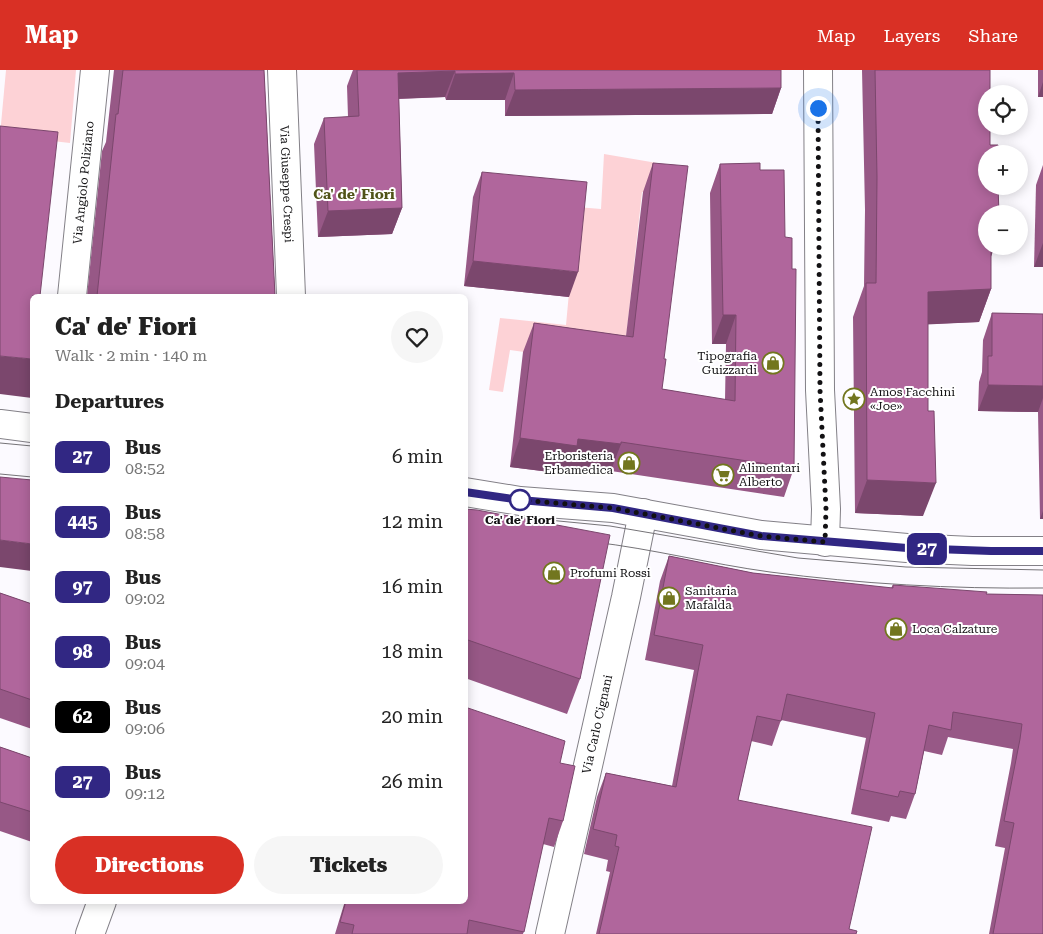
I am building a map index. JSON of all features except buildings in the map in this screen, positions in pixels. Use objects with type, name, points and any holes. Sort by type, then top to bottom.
[{"type":"street","name":"Via Angiolo Poliziano","points":[[72,294],[94,70]]},
{"type":"street","name":"Via Giuseppe Crespi","points":[[282,70],[291,294]]},
{"type":"street","points":[[818,70],[820,390],[826,509],[825,542]]},
{"type":"street","points":[[0,424],[30,428]]},
{"type":"street","points":[[468,492],[520,500],[613,508],[761,536],[935,549],[1043,551]]},
{"type":"street","name":"Via Carlo Cignani","points":[[550,934],[626,597],[643,513]]},
{"type":"street","points":[[90,934],[101,904]]},
{"type":"shaded area","points":[[6,70],[76,70],[70,143],[0,135]]},
{"type":"shaded area","points":[[604,154],[657,163],[653,193],[642,192],[623,366],[510,350],[503,392],[489,390],[500,318],[566,325],[577,207],[601,209]]},
{"type":"tram line","points":[[0,443],[30,446]]},
{"type":"tram line","points":[[0,474],[30,477]]},
{"type":"tram line","points":[[497,515],[610,526],[798,558],[906,567],[1043,570]]},
{"type":"tram line","points":[[594,542],[748,569],[838,580],[940,587],[1043,588]]},
{"type":"bus line","name":"27","points":[[468,492],[520,500],[613,508],[761,536],[907,548],[1043,551]]},
{"type":"place","name":"Tipografia Guizzardi","points":[[773,363]]},
{"type":"place","name":"Amos Facchini «Joe»","points":[[854,399]]},
{"type":"place","name":"Erboristeria Erbamedica","points":[[629,463]]},
{"type":"place","name":"Alimentari Alberto","points":[[723,475]]},
{"type":"place","name":"Ca' de' Fiori","points":[[520,500]]},
{"type":"place","name":"Profumi Rossi","points":[[554,573]]},
{"type":"place","name":"Sanitaria Mafalda","points":[[669,598]]},
{"type":"place","name":"Loca Calzature","points":[[896,629]]},
{"type":"district","name":"Ca' de' Fiori","points":[[354,194]]},
{"type":"route","points":[[520,500],[613,508],[761,536],[825,542],[826,509],[820,390],[818,108]]}]
